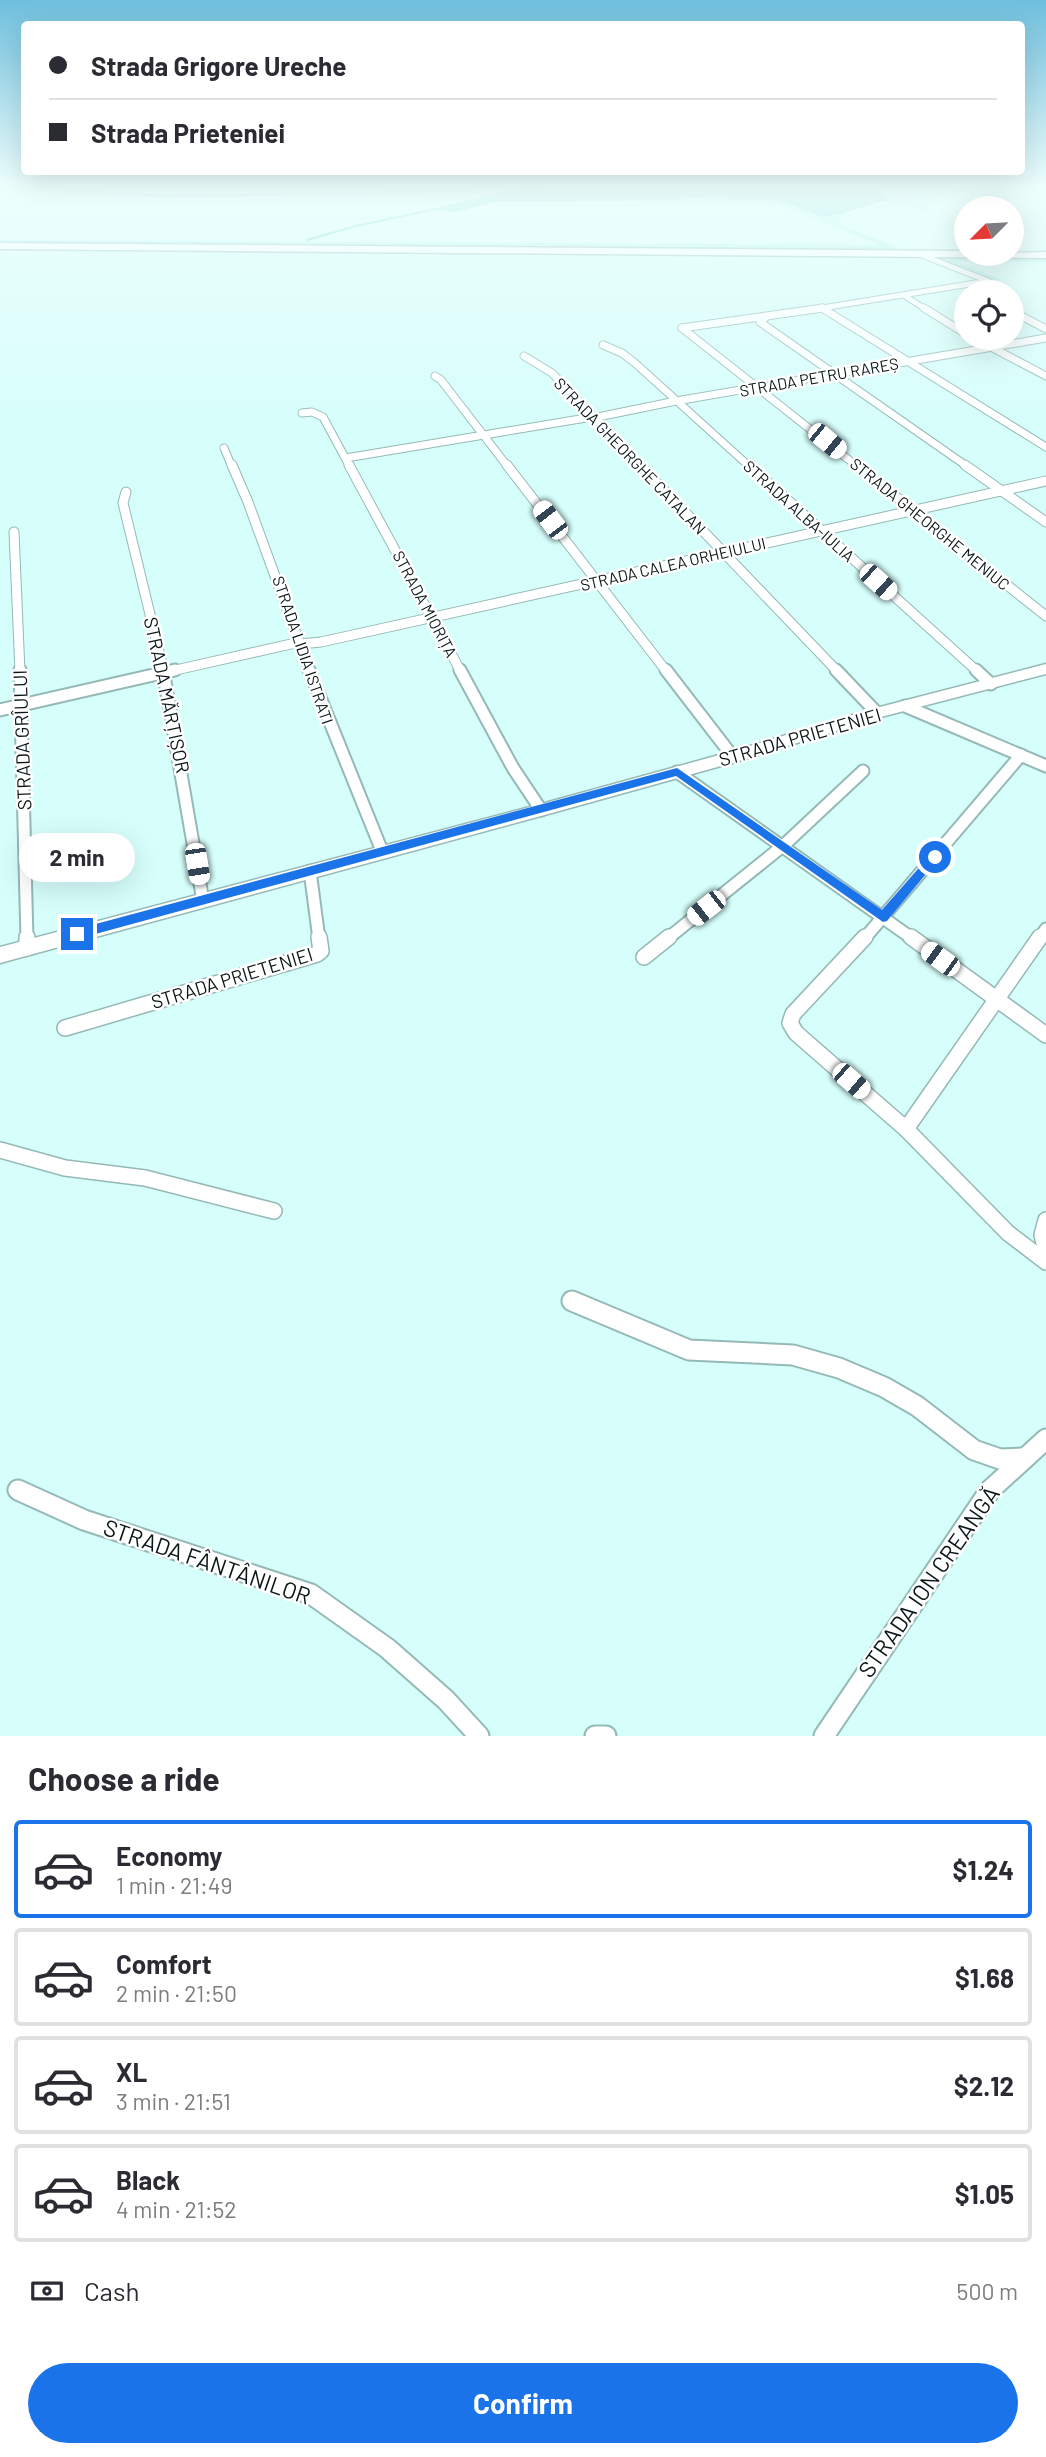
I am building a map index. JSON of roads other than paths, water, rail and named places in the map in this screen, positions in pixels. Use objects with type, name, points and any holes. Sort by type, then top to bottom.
[{"type":"street","points":[[955,268],[985,280]]},
{"type":"street","points":[[954,289],[822,308],[765,318],[760,322],[1046,522]]},
{"type":"street","points":[[905,296],[954,327]]},
{"type":"street","points":[[822,308],[1046,447]]},
{"type":"street","points":[[1024,317],[1046,329]]},
{"type":"street","name":"STRADA GHEORGHE MENIUC","points":[[765,318],[682,328],[1046,615]]},
{"type":"street","name":"STRADA PETRU RAREȘ","points":[[1024,342],[1046,338]]},
{"type":"street","name":"STRADA ALBA-IULIA","points":[[603,345],[622,353],[991,684]]},
{"type":"street","name":"STRADA PETRU RAREȘ","points":[[346,458],[981,350]]},
{"type":"street","points":[[997,350],[1046,376]]},
{"type":"street","name":"STRADA GHEORGHE CATALAN","points":[[524,356],[533,358],[552,373],[877,713]]},
{"type":"street","points":[[435,376],[441,380],[733,757]]},
{"type":"street","name":"STRADA MIORIȚA","points":[[302,413],[312,412],[323,417],[513,768],[541,810]]},
{"type":"street","name":"STRADA LIDIA ISTRATI","points":[[224,448],[248,502],[332,733],[382,851]]},
{"type":"street","name":"STRADA CALEA ORHEIULUI","points":[[0,710],[300,643],[321,642],[1046,481]]},
{"type":"street","name":"STRADA MĂRȚIȘOR","points":[[126,492],[122,503],[164,673],[203,901]]},
{"type":"street","name":"STRADA GRÎULUI","points":[[14,532],[22,705],[27,948]]},
{"type":"street","name":"STRADA PRIETENIEI","points":[[0,955],[541,810],[733,757],[877,713],[1046,669]]},
{"type":"street","points":[[905,706],[1046,766]]},
{"type":"street","points":[[1021,755],[883,918],[793,1014],[790,1023],[796,1033],[906,1129],[1008,1233],[1046,1262]]},
{"type":"street","points":[[644,957],[784,845],[863,771]]},
{"type":"street","points":[[677,772],[784,845],[1046,1035]]},
{"type":"street","name":"STRADA PRIETENIEI","points":[[65,1028],[317,954],[321,951],[310,871]]},
{"type":"street","points":[[906,1129],[1046,929]]},
{"type":"street","points":[[0,1150],[65,1168],[145,1178],[274,1211]]},
{"type":"street","points":[[1046,1220],[1042,1227],[1041,1242],[1046,1251]]},
{"type":"street","points":[[572,1301],[689,1350],[793,1355],[839,1368],[884,1387],[917,1406],[974,1450],[1000,1459],[1022,1458]]},
{"type":"street","name":"STRADA ION CREANGĂ","points":[[824,1736],[990,1490],[1022,1458],[1046,1439]]},
{"type":"street","name":"STRADA FÂNTÂNILOR","points":[[18,1490],[84,1520],[311,1594],[387,1648],[446,1700],[479,1736]]},
{"type":"street","points":[[595,1736],[606,1736]]}]
